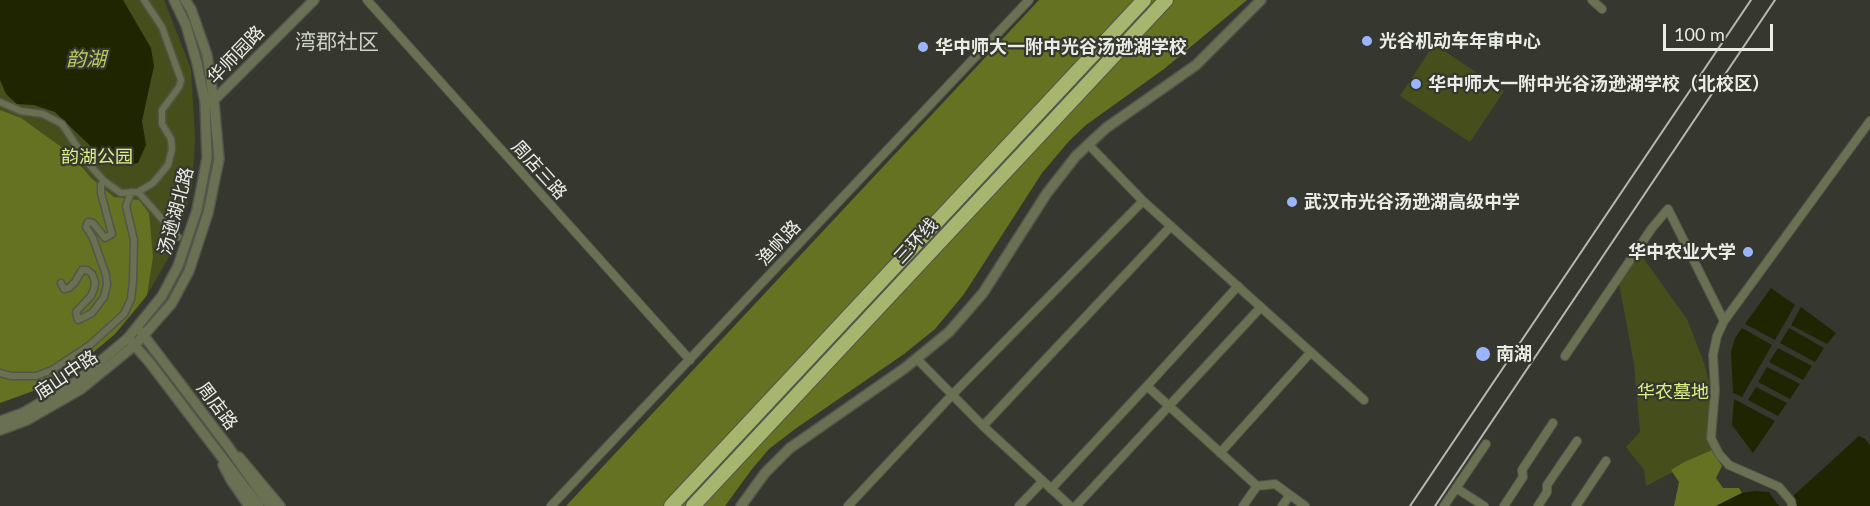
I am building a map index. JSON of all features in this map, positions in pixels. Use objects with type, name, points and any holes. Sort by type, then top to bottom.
[{"type":"highway","name":"三环线","points":[[671,506],[1143,0]]},
{"type":"highway","name":"三环线","points":[[693,506],[1166,0]]},
{"type":"street","points":[[0,102],[21,111],[43,114],[62,124],[88,163],[104,181],[121,193],[134,192],[153,183],[168,165],[172,149],[171,139],[162,124],[162,110],[179,87],[181,80],[158,18],[144,0]]},
{"type":"street","name":"汤逊湖北路","points":[[132,342],[136,328],[162,296],[178,266],[197,210],[207,158],[210,102],[186,25],[174,0]]},
{"type":"street","name":"汤逊湖北路","points":[[144,336],[172,303],[189,271],[200,241],[219,159],[210,102],[207,55],[191,9],[185,0]]},
{"type":"street","name":"华师园路","points":[[210,102],[314,0]]},
{"type":"street","name":"周店三路","points":[[367,0],[690,360]]},
{"type":"street","name":"渔帆路","points":[[551,506],[1029,0]]},
{"type":"street","points":[[741,506],[765,473],[790,448],[917,359],[949,332],[974,305],[1047,193],[1088,144],[1141,102],[1196,65],[1261,0]]},
{"type":"street","points":[[1592,0],[1602,9]]},
{"type":"street","points":[[1792,506],[1779,488],[1729,465],[1719,453],[1712,438],[1715,390],[1713,355],[1717,336],[1724,321],[1870,121]]},
{"type":"street","points":[[1088,144],[1143,201],[1364,400]]},
{"type":"street","points":[[61,283],[64,289],[69,288],[82,270],[87,270],[92,274],[95,282],[94,289],[91,296],[76,312],[78,320],[92,313],[104,297],[107,285],[106,275],[93,238],[86,227],[88,222],[93,223],[105,238],[112,234],[101,193],[100,185],[104,181]]},
{"type":"street","points":[[134,192],[178,237]]},
{"type":"street","points":[[0,373],[11,376],[36,376],[52,370],[90,345],[124,314],[131,299],[134,240],[126,206],[134,192]]},
{"type":"street","points":[[848,506],[952,395],[1143,201]]},
{"type":"street","points":[[1565,356],[1652,228],[1668,209],[1724,321]]},
{"type":"street","points":[[982,426],[1171,226]]},
{"type":"street","points":[[1051,489],[1238,286]]},
{"type":"street","points":[[1076,506],[1261,307]]},
{"type":"street","name":"周店路","points":[[136,328],[227,445],[256,501]]},
{"type":"street","name":"庙山中路","points":[[0,421],[23,413],[76,382],[144,336]]},
{"type":"street","name":"周店路","points":[[132,342],[256,501],[270,506]]},
{"type":"street","name":"庙山中路","points":[[0,430],[27,420],[81,388],[132,342]]},
{"type":"street","points":[[1220,453],[1311,352]]},
{"type":"street","points":[[917,359],[982,426],[1070,506]]},
{"type":"street","points":[[1147,386],[1257,486],[1275,484],[1305,506]]},
{"type":"street","points":[[1504,506],[1523,477],[1521,470],[1553,423]]},
{"type":"street","points":[[1538,506],[1547,492],[1547,485],[1577,441]]},
{"type":"street","points":[[1444,506],[1486,444]]},
{"type":"street","points":[[227,445],[247,465],[280,506]]},
{"type":"street","points":[[1576,506],[1606,461]]},
{"type":"street","points":[[1019,506],[1043,481]]},
{"type":"street","points":[[1243,506],[1257,486]]},
{"type":"street","points":[[1456,488],[1484,506]]},
{"type":"street","points":[[1282,506],[1290,495]]},
{"type":"green space","name":"韵湖公园","points":[[0,0],[164,0],[191,69],[195,138],[192,186],[176,245],[144,300],[115,334],[72,370],[33,391],[0,403]]},
{"type":"green space","points":[[1039,0],[1247,0],[1164,69],[1086,125],[1069,141],[1042,173],[964,294],[935,329],[904,354],[769,449],[725,506],[566,506]]},
{"type":"green space","points":[[1434,44],[1504,91],[1470,142],[1400,96]]},
{"type":"green space","points":[[0,110],[21,118],[71,154],[91,178],[114,197],[139,200],[149,213],[153,257],[147,295],[115,334],[72,370],[33,391],[0,403]]},
{"type":"green space","name":"华农墓地","points":[[1636,248],[1687,319],[1704,363],[1711,389],[1707,437],[1712,450],[1684,462],[1671,470],[1673,472],[1646,486],[1644,470],[1626,447],[1640,432],[1634,364],[1618,278]]},
{"type":"green space","points":[[1712,450],[1722,466],[1716,478],[1723,488],[1739,488],[1742,493],[1716,506],[1674,506],[1679,482],[1671,470]]},
{"type":"water","name":"韵湖","points":[[0,0],[123,0],[151,48],[154,66],[142,121],[146,145],[138,163],[128,165],[105,160],[55,112],[34,105],[17,104],[6,94],[0,80]]},
{"type":"water","points":[[1771,288],[1795,305],[1775,340],[1745,324]]},
{"type":"water","points":[[1801,307],[1836,333],[1827,344],[1791,325]]},
{"type":"water","points":[[1742,328],[1772,345],[1742,397],[1733,393],[1731,352],[1735,338]]},
{"type":"water","points":[[1789,328],[1824,348],[1815,362],[1780,343]]},
{"type":"water","points":[[1778,348],[1812,366],[1803,380],[1769,362]]},
{"type":"water","points":[[1767,367],[1800,384],[1790,399],[1758,382]]},
{"type":"water","points":[[1756,387],[1787,403],[1778,416],[1748,400]]},
{"type":"water","points":[[1734,399],[1775,421],[1753,453],[1732,425]]},
{"type":"water","points":[[1859,436],[1870,445],[1870,506],[1795,506],[1792,497]]},
{"type":"water","points":[[1769,492],[1779,506],[1716,506],[1742,493]]},
{"type":"railway","points":[[1410,506],[1751,0]]},
{"type":"railway","points":[[1435,506],[1775,0]]},
{"type":"place","name":"光谷机动车年审中心","points":[[1367,41]]},
{"type":"place","name":"华中师大一附中光谷汤逊湖学校","points":[[923,47]]},
{"type":"place","name":"华中师大一附中光谷汤逊湖学校（北校区）","points":[[1416,84]]},
{"type":"place","name":"武汉市光谷汤逊湖高级中学","points":[[1292,202]]},
{"type":"place","name":"华中农业大学","points":[[1748,252]]},
{"type":"place","name":"南湖","points":[[1483,354]]},
{"type":"district","name":"湾郡社区","points":[[337,42]]}]
